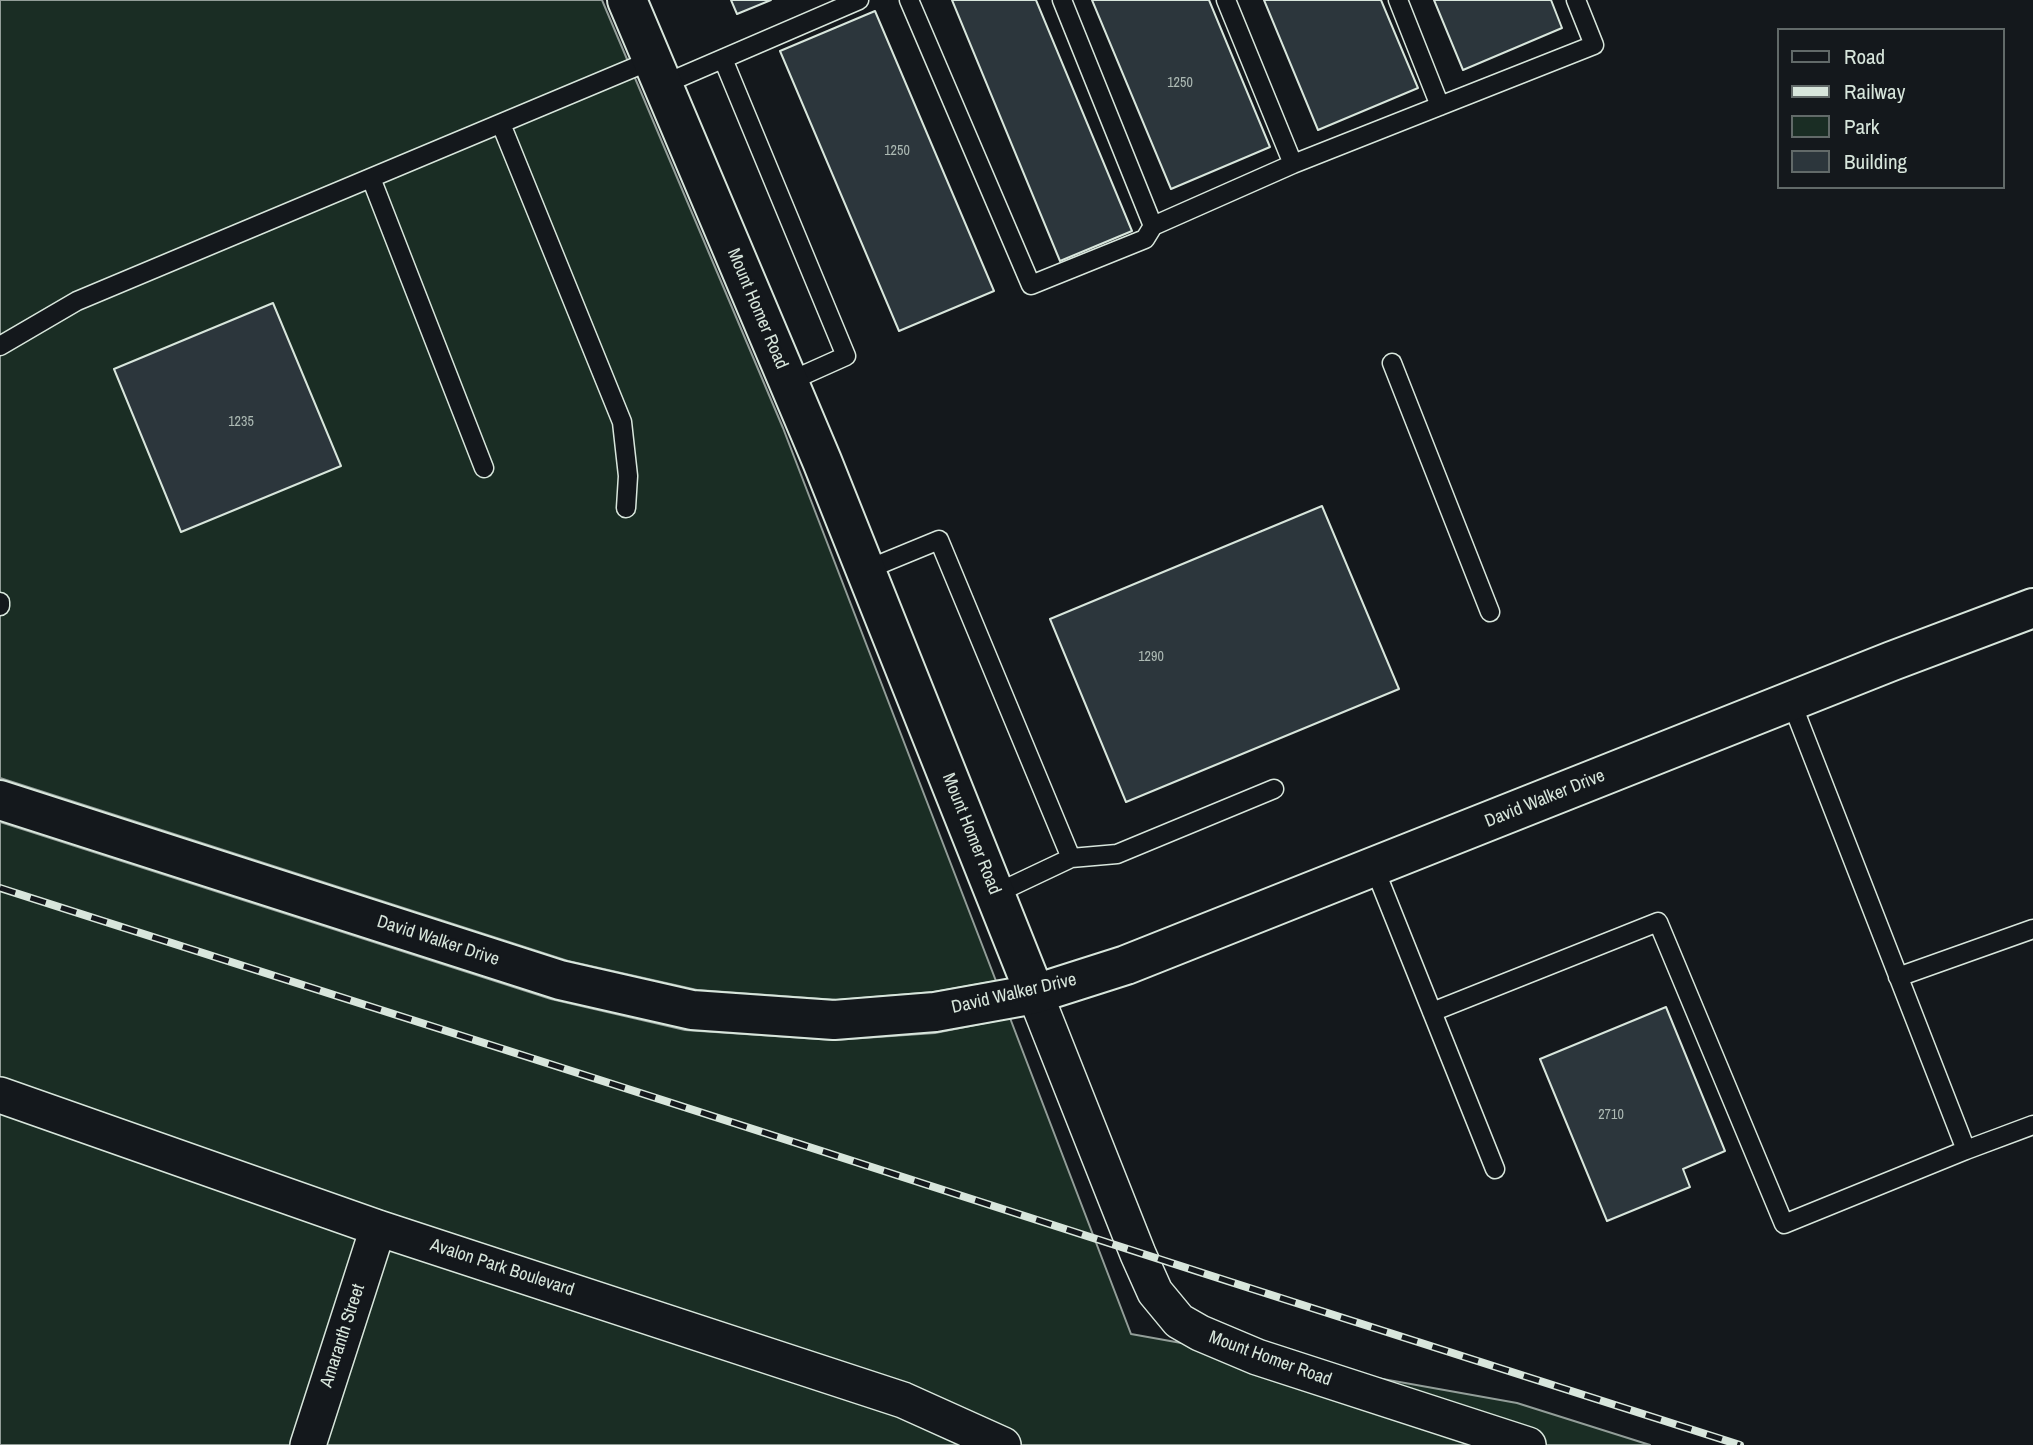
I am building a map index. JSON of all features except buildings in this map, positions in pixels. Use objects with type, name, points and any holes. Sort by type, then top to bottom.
[{"type":"street","name":"Mount Homer Road","points":[[627,0],[866,570],[1155,1292],[1179,1321],[1257,1357],[1528,1445]]},
{"type":"street","name":"David Walker Drive","points":[[0,800],[560,981],[692,1010],[834,1020],[935,1012],[1035,993],[1126,965],[2033,608]]},
{"type":"street","name":"Avalon Park Boulevard","points":[[0,1095],[378,1228],[903,1400],[1003,1445]]},
{"type":"street","name":"Amaranth Street","points":[[307,1445],[378,1228]]},
{"type":"lane","points":[[0,346],[77,302],[501,124],[657,73],[723,59],[859,0]]},
{"type":"lane","points":[[909,0],[1031,285],[1145,239],[1153,226],[1293,164],[1594,45],[1576,0]]},
{"type":"lane","points":[[1062,0],[1153,226]]},
{"type":"lane","points":[[1226,0],[1293,164]]},
{"type":"lane","points":[[1398,0],[1440,106]]},
{"type":"lane","points":[[723,59],[846,356],[788,382]]},
{"type":"lane","points":[[501,124],[622,422],[628,476],[626,508]]},
{"type":"lane","points":[[371,178],[484,468]]},
{"type":"lane","points":[[1392,363],[1490,612]]},
{"type":"lane","points":[[866,570],[939,540],[1071,858]]},
{"type":"lane","points":[[1791,701],[1966,1150]]},
{"type":"lane","points":[[995,894],[1071,858],[1117,854],[1274,789]]},
{"type":"lane","points":[[1374,867],[1495,1169]]},
{"type":"lane","points":[[1432,1012],[1658,922],[1784,1224],[2033,1125]]},
{"type":"lane","points":[[1898,977],[2033,929]]},
{"type":"green space","points":[[0,0],[602,0],[783,428],[996,981],[934,992],[837,1000],[697,990],[568,961],[0,778]]},
{"type":"green space","points":[[0,822],[551,999],[685,1030],[834,1040],[935,1033],[1010,1018],[1131,1334],[1517,1403],[1650,1445],[0,1445]]},
{"type":"railway","points":[[0,888],[1740,1445]]}]
